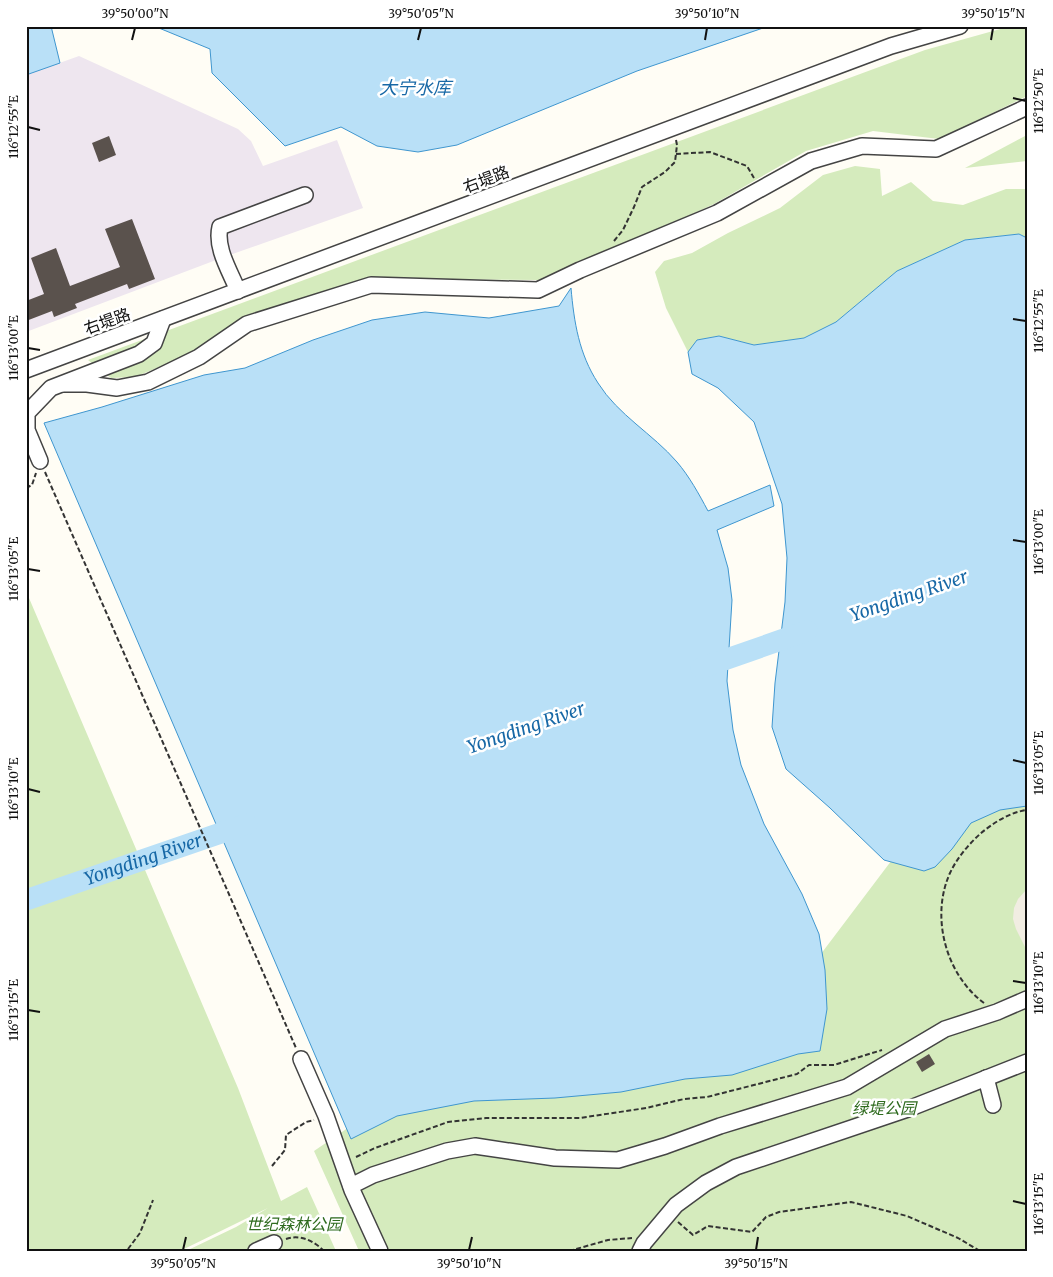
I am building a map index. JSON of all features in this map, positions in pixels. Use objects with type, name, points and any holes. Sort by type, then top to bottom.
[{"type":"street","name":"右堤路","points":[[26,370],[891,46],[960,26]]},
{"type":"street","points":[[86,380],[117,388],[148,382],[199,357],[246,324],[371,284],[538,290],[717,213],[811,161],[862,146],[936,149],[1027,108]]},
{"type":"street","points":[[238,291],[218,238],[220,227],[305,195]]},
{"type":"street","points":[[40,461],[27,430],[27,413],[51,388],[86,380],[138,354],[154,343],[163,319]]},
{"type":"street","points":[[351,1186],[373,1176],[447,1151],[475,1146],[555,1158],[618,1160],[847,1087],[945,1029],[997,1012],[1027,999]]},
{"type":"street","points":[[301,1059],[326,1116],[351,1186],[380,1251]]},
{"type":"street","points":[[640,1251],[676,1205],[706,1183],[736,1167],[908,1109],[1027,1062]]},
{"type":"street","points":[[986,1078],[993,1105]]},
{"type":"street","points":[[256,1251],[274,1243]]},
{"type":"path","points":[[611,257],[612,244],[626,222],[642,187],[665,172],[675,162],[677,145],[672,128]]},
{"type":"path","points":[[676,154],[710,152],[747,166],[760,189]]},
{"type":"path","points":[[26,488],[32,485],[40,461]]},
{"type":"path","points":[[40,461],[301,1059]]},
{"type":"path","points":[[997,1012],[973,995],[954,969],[943,938],[942,905],[950,874],[967,846],[992,824],[1027,810]]},
{"type":"path","points":[[343,1164],[375,1148],[448,1122],[486,1118],[580,1118],[646,1108],[684,1099],[707,1097],[797,1074],[809,1065],[834,1065],[885,1050]]},
{"type":"path","points":[[272,1166],[285,1150],[286,1135],[306,1122],[326,1116]]},
{"type":"path","points":[[128,1249],[140,1233],[153,1200]]},
{"type":"path","points":[[670,1212],[675,1220],[693,1235],[708,1226],[752,1232],[766,1217],[779,1212],[851,1202],[907,1216],[958,1238],[980,1251]]},
{"type":"path","points":[[274,1243],[294,1236],[317,1244],[324,1251]]},
{"type":"path","points":[[569,1251],[608,1240],[650,1236]]},
{"type":"shaded area","points":[[79,56],[238,129],[251,141],[263,166],[337,140],[363,208],[224,257],[26,332],[26,75]]},
{"type":"shaded area","points":[[1027,889],[1027,951],[1013,919],[1014,908],[1018,899]]},
{"type":"green space","points":[[1011,26],[1027,26],[1027,96],[939,139],[873,131],[806,151],[714,204],[542,280],[371,279],[135,377],[111,378],[88,360],[925,50]]},
{"type":"green space","points":[[1027,135],[1027,161],[965,168]]},
{"type":"green space","points":[[855,166],[880,169],[882,196],[911,182],[933,201],[963,205],[1006,189],[1027,189],[1027,238],[1019,234],[965,240],[897,271],[836,322],[804,338],[754,345],[719,336],[697,340],[688,352],[666,308],[655,272],[664,261],[692,253],[780,208],[823,175]]},
{"type":"green space","name":"世纪森林公园","points":[[26,591],[238,1088],[281,1201],[307,1187],[336,1251],[186,1251],[236,1227],[268,1208],[180,1251],[26,1251]]},
{"type":"green space","name":"绿堤公园","points":[[1027,791],[1027,1251],[359,1251],[314,1151],[446,1061],[768,1024],[907,840]]},
{"type":"water","points":[[26,26],[51,26],[60,63],[26,75]]},
{"type":"water","name":"大宁水库","points":[[154,26],[769,26],[637,71],[457,145],[418,152],[377,146],[341,127],[285,146],[212,73],[210,49]]},
{"type":"water","points":[[1019,234],[1027,238],[1027,806],[1000,810],[971,823],[952,849],[935,867],[924,871],[884,860],[786,769],[772,727],[775,683],[785,602],[787,558],[782,504],[754,422],[718,388],[692,374],[688,352],[697,340],[719,336],[754,345],[804,338],[836,322],[897,271],[965,240]]},
{"type":"water","points":[[571,288],[578,337],[586,361],[598,383],[625,415],[677,462],[690,479],[708,511],[770,485],[774,506],[717,530],[728,568],[732,600],[727,681],[733,730],[741,765],[764,824],[802,894],[819,934],[825,970],[827,1009],[820,1051],[798,1054],[732,1075],[685,1079],[621,1092],[555,1098],[474,1101],[397,1116],[351,1139],[44,423],[204,375],[245,368],[313,340],[372,320],[425,312],[489,318],[559,306]]},
{"type":"building","points":[[109,136],[116,155],[99,162],[92,143]]},
{"type":"building","points":[[132,219],[155,279],[129,289],[127,284],[75,304],[77,308],[54,317],[52,311],[26,321],[26,301],[44,294],[31,258],[56,248],[70,286],[120,267],[105,229]]},
{"type":"building","points":[[929,1054],[935,1064],[922,1072],[916,1062]]},
{"type":"waterway","name":"Yongding River","points":[[701,668],[807,631]]},
{"type":"waterway","name":"Yongding River","points":[[26,900],[247,824]]}]
